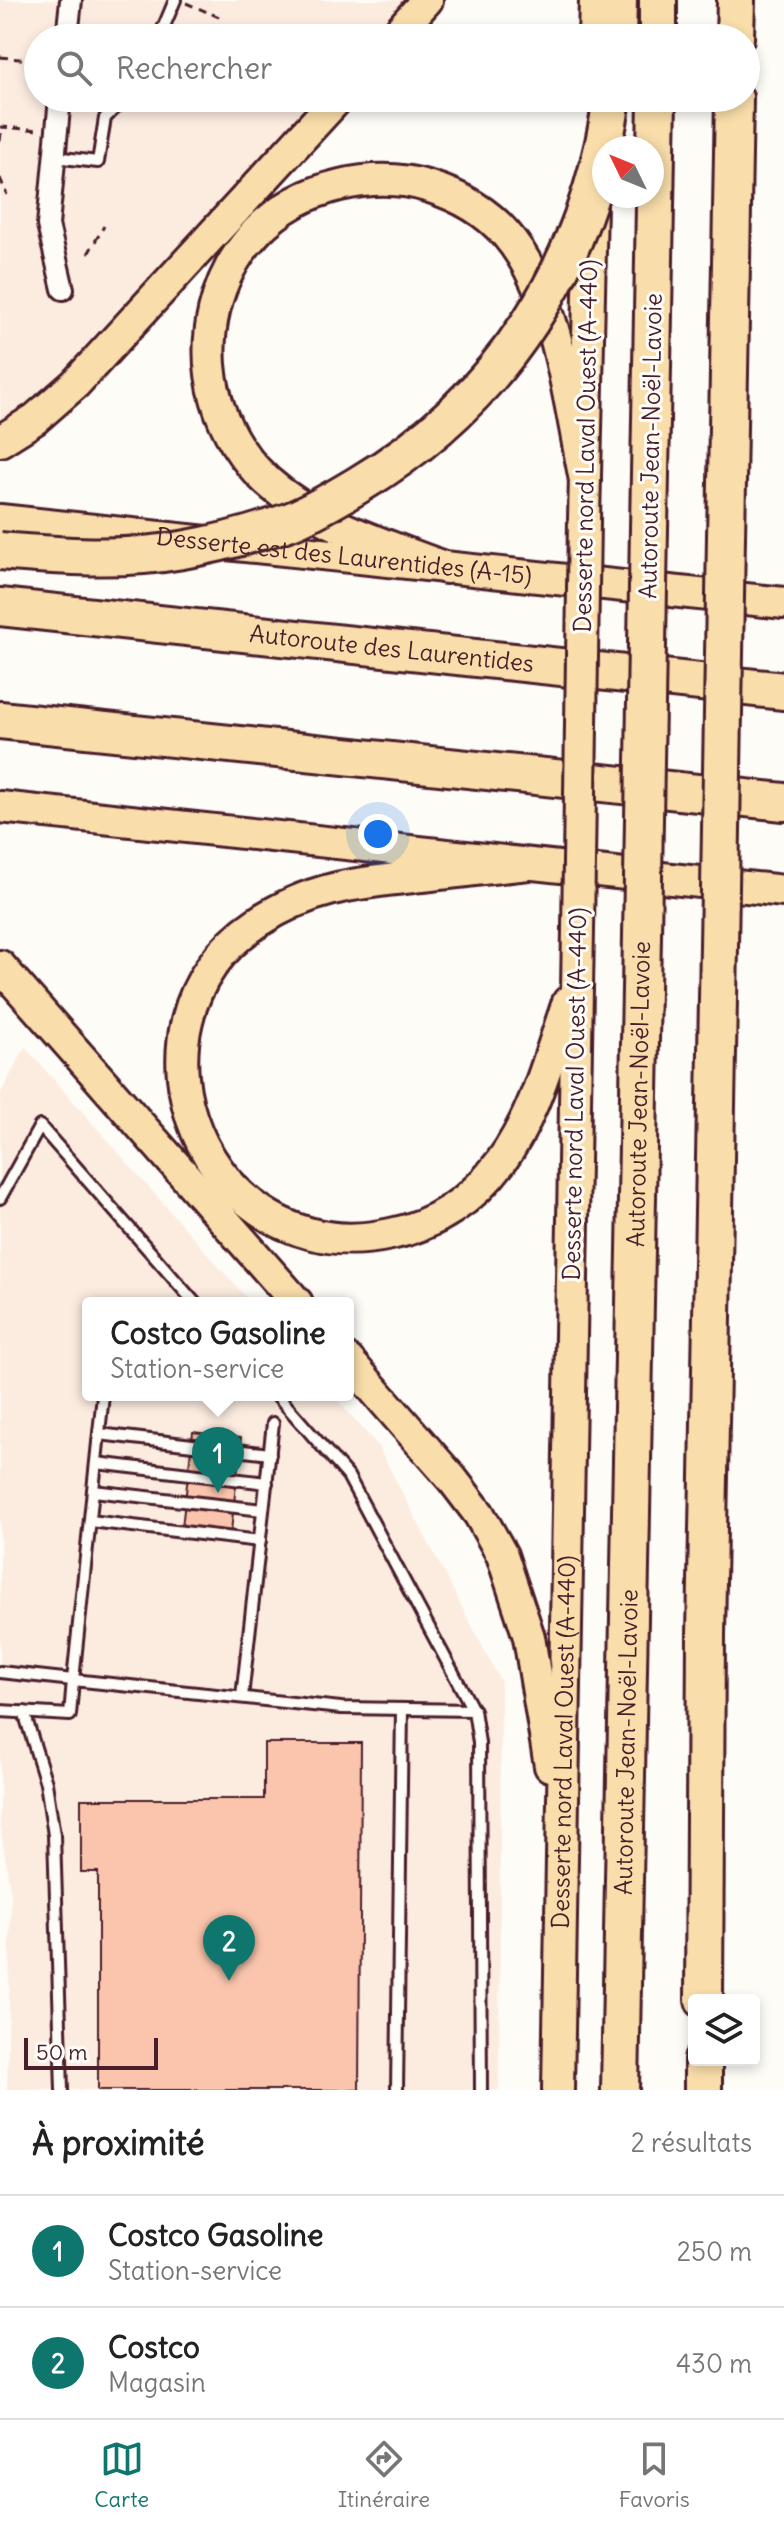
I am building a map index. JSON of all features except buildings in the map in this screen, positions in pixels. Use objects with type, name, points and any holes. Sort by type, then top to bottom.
[{"type":"highway","points":[[617,24],[618,0]]},
{"type":"highway","points":[[658,0],[658,24]]},
{"type":"highway","points":[[735,24],[736,0]]},
{"type":"highway","points":[[0,551],[123,556],[180,551],[237,538],[290,521],[382,471],[417,446],[482,386],[543,303],[579,230],[593,190],[610,112]]},
{"type":"highway","name":"Autoroute Jean-Noël-Lavoie","points":[[620,2090],[657,112]]},
{"type":"highway","points":[[704,1994],[707,1603],[734,112]]},
{"type":"highway","name":"Autoroute des Laurentides","points":[[0,607],[776,688]]},
{"type":"highway","points":[[0,720],[784,802]]},
{"type":"highway","points":[[703,2066],[703,2090]]},
{"type":"main road","points":[[406,24],[427,0]]},
{"type":"main road","points":[[594,24],[595,0]]},
{"type":"main road","points":[[0,441],[35,419],[75,384],[325,112]]},
{"type":"main road","name":"Desserte nord Laval Ouest (A-440)","points":[[558,2090],[593,112]]},
{"type":"main road","points":[[446,568],[301,507],[257,471],[238,448],[222,419],[212,385],[209,360],[215,304],[231,266],[247,243],[287,207],[333,187],[360,181],[397,180],[422,184],[459,198],[499,226],[522,256],[547,306],[585,480]]},
{"type":"main road","name":"Desserte est des Laurentides (A-15)","points":[[0,520],[784,603]]},
{"type":"main road","points":[[0,807],[784,891]]},
{"type":"main road","points":[[528,864],[342,885],[291,904],[246,931],[205,978],[189,1015],[184,1036],[184,1094],[200,1143],[219,1173],[241,1196],[267,1215],[294,1228],[329,1237],[363,1239],[397,1233],[432,1220],[475,1191],[511,1148],[533,1105],[577,978]]},
{"type":"main road","points":[[0,966],[292,1297]]},
{"type":"main road","points":[[354,1367],[453,1480],[479,1514],[502,1555],[529,1637],[562,1835]]},
{"type":"street","points":[[68,24],[71,0]]},
{"type":"street","points":[[59,112],[48,225],[63,289]]},
{"type":"lane","points":[[165,24],[175,0]]},
{"type":"lane","points":[[54,157],[98,162],[105,118],[111,112]]},
{"type":"lane","points":[[0,1198],[40,1126],[190,1297]]},
{"type":"lane","points":[[0,1711],[70,1715],[102,1401]]},
{"type":"lane","points":[[282,1401],[348,1476],[473,1710],[479,1743],[481,2090]]},
{"type":"lane","points":[[242,1697],[273,1423]]},
{"type":"lane","points":[[99,1434],[270,1454]]},
{"type":"lane","points":[[96,1463],[267,1483]]},
{"type":"lane","points":[[93,1491],[263,1510]]},
{"type":"lane","points":[[90,1521],[260,1541]]},
{"type":"lane","points":[[0,1672],[341,1708],[473,1710]]},
{"type":"lane","points":[[397,2090],[402,1709]]},
{"type":"lane","points":[[24,1712],[46,1783],[54,1835],[62,2090]]},
{"type":"path","points":[[197,7],[219,17]]},
{"type":"path","points":[[0,57],[24,60]]},
{"type":"path","points":[[0,141],[1,127],[40,130]]},
{"type":"path","points":[[0,178],[7,195]]},
{"type":"path","points":[[88,254],[104,226]]},
{"type":"shaded area","points":[[0,0],[407,0],[386,24],[24,24],[24,112],[306,112],[162,271],[41,396],[0,422]]},
{"type":"shaded area","points":[[25,1047],[246,1297],[82,1297],[82,1401],[338,1401],[378,1446],[501,1682],[499,2090],[7,2090],[11,1895],[0,1824],[0,1095]]},
{"type":"place","name":"Costco Gasoline","points":[[218,1493]]},
{"type":"place","name":"Costco","points":[[229,1981]]}]
